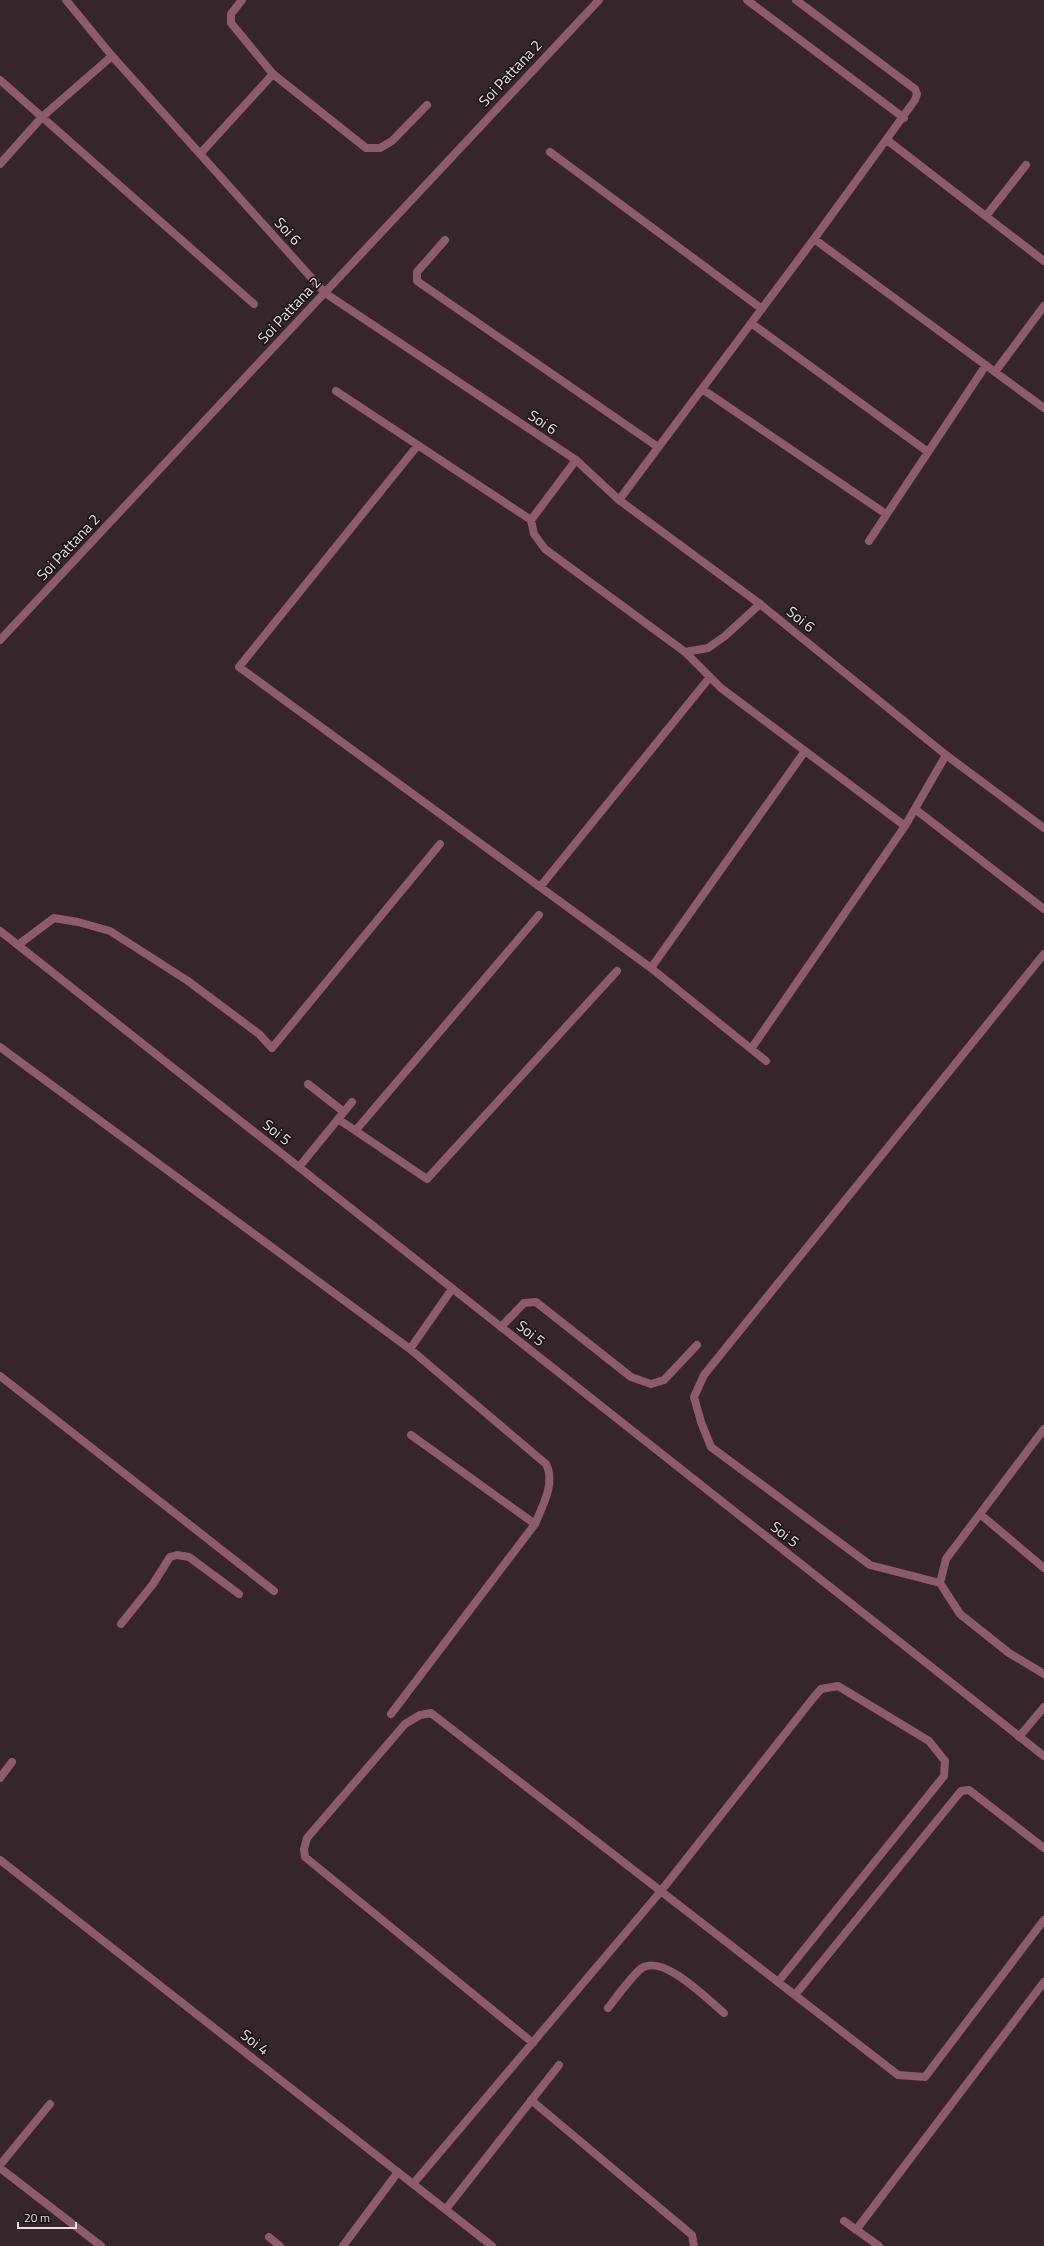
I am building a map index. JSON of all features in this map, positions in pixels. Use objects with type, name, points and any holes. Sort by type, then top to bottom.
[{"type":"street","name":"Soi 6","points":[[66,0],[112,56],[325,293],[576,460],[619,500],[760,604],[946,755],[1044,828]]},
{"type":"street","points":[[242,0],[231,14],[231,24],[273,74],[366,148],[380,148],[392,141],[427,105]]},
{"type":"street","name":"Soi Pattana 2","points":[[0,640],[325,293],[389,222],[599,0]]},
{"type":"street","points":[[747,0],[904,118]]},
{"type":"street","points":[[619,500],[904,118],[915,100],[917,94],[915,90],[796,0]]},
{"type":"street","points":[[0,164],[42,117],[112,56]]},
{"type":"street","points":[[200,154],[273,74]]},
{"type":"street","points":[[0,80],[254,304]]},
{"type":"street","points":[[887,140],[1044,261]]},
{"type":"street","points":[[550,152],[762,309]]},
{"type":"street","points":[[986,216],[1026,165]]},
{"type":"street","points":[[814,239],[1044,408]]},
{"type":"street","points":[[445,240],[417,272],[417,281],[658,448]]},
{"type":"street","points":[[995,372],[1044,306]]},
{"type":"street","points":[[751,323],[928,452]]},
{"type":"street","points":[[869,541],[986,365]]},
{"type":"street","points":[[702,388],[886,514]]},
{"type":"street","points":[[336,391],[531,520],[534,534],[545,549],[685,652],[721,688],[905,826]]},
{"type":"street","points":[[418,446],[239,668],[651,968],[766,1061]]},
{"type":"street","points":[[531,520],[576,460]]},
{"type":"street","points":[[685,652],[708,648],[725,636],[760,604]]},
{"type":"street","points":[[540,887],[710,677]]},
{"type":"street","points":[[651,968],[805,751]]},
{"type":"street","points":[[751,1049],[905,826],[946,755]]},
{"type":"street","points":[[915,808],[1044,909]]},
{"type":"street","points":[[18,945],[54,918],[78,922],[110,931],[188,981],[259,1034],[272,1048],[440,844]]},
{"type":"street","points":[[356,1130],[539,915]]},
{"type":"street","name":"Soi 5","points":[[0,931],[1044,1756]]},
{"type":"street","points":[[1044,954],[704,1375],[694,1397],[701,1422],[711,1448],[870,1565],[940,1583],[960,1614],[1009,1653],[1044,1674]]},
{"type":"street","points":[[308,1084],[356,1130],[428,1179],[616,971]]},
{"type":"street","points":[[0,1047],[410,1349],[546,1464],[550,1475],[546,1498],[534,1524],[391,1714]]},
{"type":"street","points":[[299,1168],[352,1102]]},
{"type":"street","points":[[410,1349],[452,1289]]},
{"type":"street","points":[[501,1327],[524,1303],[536,1302],[630,1377],[651,1384],[664,1380],[697,1345]]},
{"type":"street","points":[[0,1376],[274,1591]]},
{"type":"street","points":[[940,1583],[946,1558],[1044,1429]]},
{"type":"street","points":[[411,1435],[534,1524]]},
{"type":"street","points":[[980,1514],[1044,1568]]},
{"type":"street","points":[[121,1624],[153,1584],[170,1557],[177,1555],[189,1557],[239,1594]]},
{"type":"street","points":[[413,2184],[661,1891],[821,1689],[838,1686],[929,1742],[945,1762],[944,1776],[778,1982]]},
{"type":"street","points":[[1019,1737],[1044,1707]]},
{"type":"street","points":[[533,2043],[305,1857],[304,1849],[307,1838],[405,1724],[420,1716],[431,1713],[898,2075],[925,2077],[1044,1920]]},
{"type":"street","points":[[0,1778],[12,1762]]},
{"type":"street","points":[[795,1995],[961,1791],[969,1790],[1044,1848]]},
{"type":"street","name":"Soi 4","points":[[0,1860],[492,2246]]},
{"type":"street","points":[[608,2008],[642,1968],[656,1965],[674,1972],[724,2013]]},
{"type":"street","points":[[856,2230],[1044,1982]]},
{"type":"street","points":[[446,2209],[559,2065]]},
{"type":"street","points":[[531,2100],[692,2235],[694,2246]]},
{"type":"street","points":[[0,2165],[50,2104]]},
{"type":"street","points":[[0,2168],[101,2246]]},
{"type":"street","points":[[343,2246],[398,2172]]},
{"type":"street","points":[[844,2221],[879,2246]]},
{"type":"street","points":[[269,2237],[280,2246]]},
{"type":"shaded area","points":[[0,0],[1044,0],[1044,2246],[0,2246]]}]
